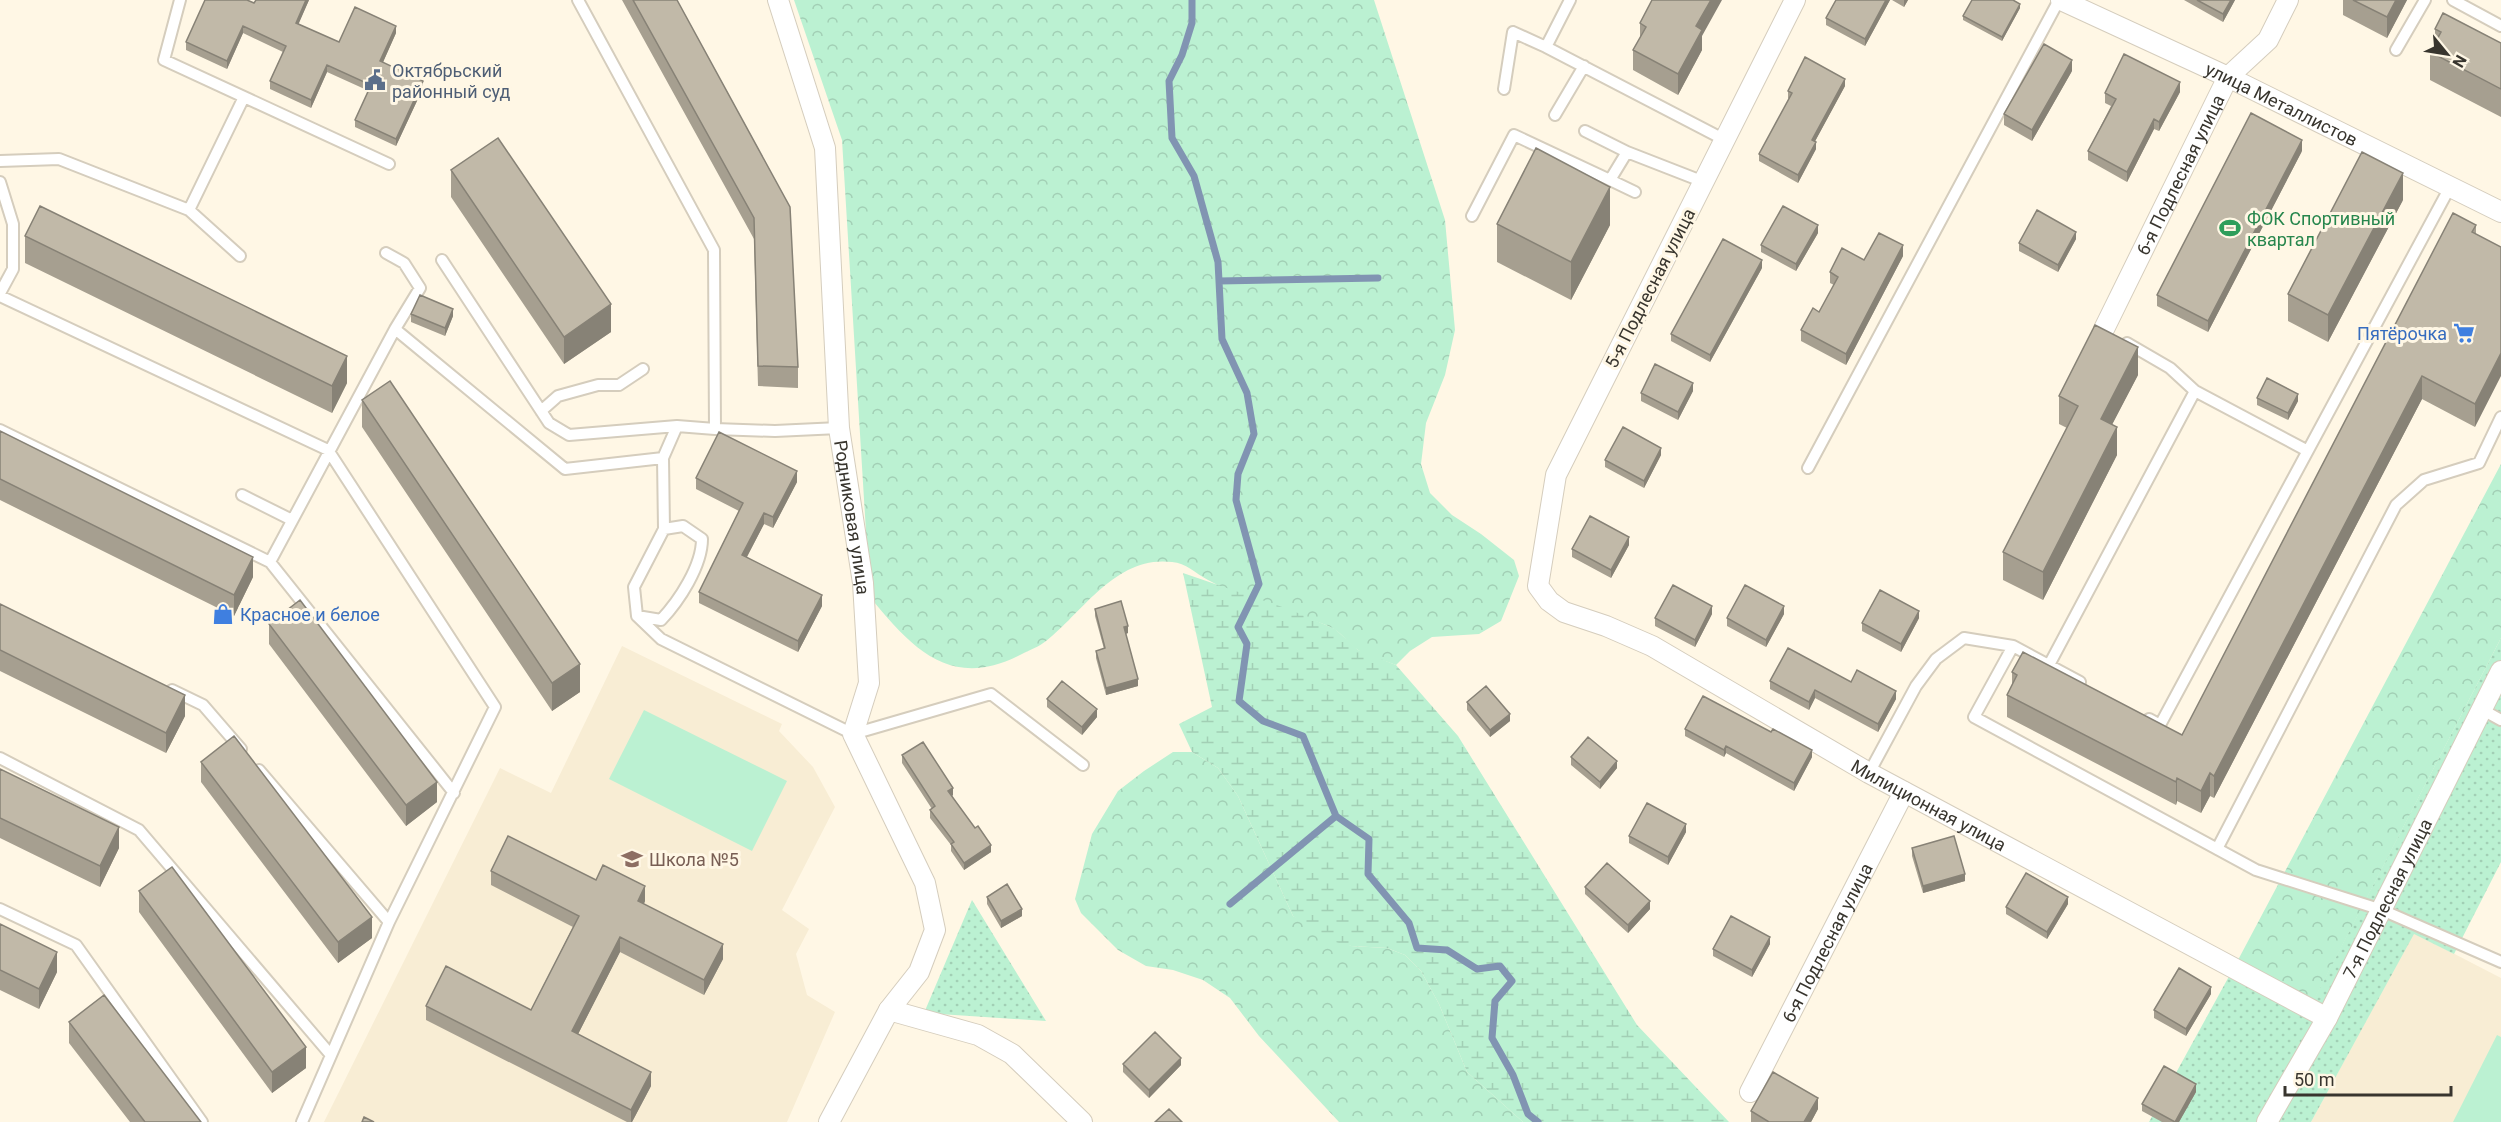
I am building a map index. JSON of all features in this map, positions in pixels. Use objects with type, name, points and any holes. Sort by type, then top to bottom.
[{"type":"street","name":"Родниковая улица","points":[[778,0],[825,148],[839,428],[862,583],[869,683],[853,734]]},
{"type":"street","name":"5-я Подлесная улица","points":[[1538,586],[1556,475],[1795,0]]},
{"type":"street","name":"улица Металлистов","points":[[2060,0],[2228,77],[2501,212]]},
{"type":"street","name":"6-я Подлесная улица","points":[[2104,329],[2228,77],[2268,39],[2288,0]]},
{"type":"street","name":"Милиционная улица","points":[[1538,586],[1549,601],[1564,612],[1606,626],[1652,646],[1869,773],[2327,1018]]},
{"type":"street","name":"7-я Подлесная улица","points":[[2267,1122],[2327,1018],[2501,670]]},
{"type":"street","points":[[830,1122],[889,1010],[919,972],[935,930],[926,883],[853,734]]},
{"type":"street","name":"6-я Подлесная улица","points":[[1750,1092],[1904,792]]},
{"type":"street","points":[[889,1010],[978,1035],[1012,1054],[1082,1122]]},
{"type":"lane","points":[[180,0],[164,60],[389,164]]},
{"type":"lane","points":[[578,0],[714,250],[715,429]]},
{"type":"lane","points":[[1546,47],[1570,0]]},
{"type":"lane","points":[[1808,468],[2060,0]]},
{"type":"lane","points":[[2396,50],[2425,0]]},
{"type":"lane","points":[[2453,0],[2501,26]]},
{"type":"lane","points":[[1504,89],[1513,32],[1584,66],[1725,140]]},
{"type":"lane","points":[[1556,115],[1584,66]]},
{"type":"lane","points":[[189,210],[244,97]]},
{"type":"lane","points":[[1585,131],[1627,152],[1704,182]]},
{"type":"lane","points":[[1472,216],[1514,135],[1635,192]]},
{"type":"lane","points":[[1610,180],[1627,152]]},
{"type":"lane","points":[[0,161],[59,159],[189,210],[240,256]]},
{"type":"lane","points":[[0,182],[13,224],[13,269],[0,295],[328,450],[495,707],[388,922],[302,1122]]},
{"type":"lane","points":[[2140,714],[2160,725],[2306,450],[2450,187]]},
{"type":"lane","points":[[270,562],[328,450],[420,288],[404,262],[386,253]]},
{"type":"lane","points":[[442,260],[549,423],[569,435],[678,426],[775,430],[839,428]]},
{"type":"lane","points":[[395,329],[565,469],[663,459]]},
{"type":"lane","points":[[2104,329],[2170,368],[2195,391],[2306,450]]},
{"type":"lane","points":[[541,411],[558,396],[598,385],[619,385],[643,369]]},
{"type":"lane","points":[[2049,665],[2195,391]]},
{"type":"lane","points":[[2217,849],[2396,505],[2424,480],[2479,463],[2501,417]]},
{"type":"lane","points":[[678,426],[663,459],[664,529],[634,587],[637,616],[661,639],[853,734],[991,694],[1083,765]]},
{"type":"lane","points":[[0,430],[270,562],[454,793]]},
{"type":"lane","points":[[242,495],[292,520]]},
{"type":"lane","points":[[637,616],[661,620],[675,606],[702,553],[702,539],[683,526],[664,529]]},
{"type":"lane","points":[[1869,773],[1916,686],[1936,659],[1964,638],[2013,646],[2089,687]]},
{"type":"lane","points":[[2013,646],[1974,717],[2256,870],[2382,910],[2501,962]]},
{"type":"lane","points":[[160,684],[203,705],[388,922]]},
{"type":"lane","points":[[2481,709],[2501,720]]},
{"type":"lane","points":[[0,758],[139,830],[330,1054]]},
{"type":"lane","points":[[0,909],[76,945],[202,1122]]},
{"type":"shaded area","name":"Школа №5","points":[[622,646],[782,724],[779,731],[813,767],[835,807],[782,910],[809,929],[796,954],[807,995],[835,1012],[787,1122],[324,1122],[500,768],[551,793]]},
{"type":"shaded area","points":[[2414,933],[2501,978],[2501,1122],[2311,1122]]},
{"type":"green space","points":[[794,0],[1374,0],[1445,220],[1455,330],[1445,375],[1426,423],[1421,464],[1430,493],[1452,515],[1514,560],[1519,576],[1501,621],[1479,634],[1432,637],[1410,651],[1396,665],[1371,657],[1355,648],[1334,629],[1255,603],[1182,564],[1152,562],[1134,567],[1117,576],[1043,643],[997,664],[975,668],[954,666],[936,659],[919,648],[902,633],[870,597],[842,140]]},
{"type":"green space","points":[[2501,464],[2501,638],[2313,1002],[2238,960]]},
{"type":"green space","points":[[1183,573],[1291,610],[1335,629],[1358,650],[1396,665],[1458,736],[1637,1025],[1729,1122],[1523,1122],[1467,1072],[1439,1004],[1421,971],[1405,955],[1387,948],[1351,946],[1335,942],[1313,931],[1293,916],[1238,796],[1218,768],[1192,752],[1179,724],[1212,707]]},
{"type":"green space","points":[[2501,638],[2501,862],[2454,954],[2414,934],[2311,1122],[2149,1122],[2238,960],[2313,1001]]},
{"type":"green space","points":[[644,710],[787,781],[752,851],[609,779]]},
{"type":"green space","points":[[1173,752],[1192,752],[1218,768],[1238,796],[1293,916],[1351,946],[1387,948],[1405,955],[1421,971],[1439,1004],[1467,1072],[1523,1122],[1339,1122],[1259,1036],[1230,998],[1203,980],[1173,970],[1146,966],[1118,950],[1081,913],[1075,899],[1092,834],[1118,791]]},
{"type":"green space","points":[[972,900],[1046,1021],[924,1013]]},
{"type":"green space","points":[[2497,1035],[2501,1037],[2501,1122],[2453,1122]]},
{"type":"building","name":"Октябрьский районный суд","points":[[205,0],[247,0],[254,3],[256,0],[306,0],[296,23],[339,42],[355,7],[396,26],[380,61],[423,81],[396,139],[355,120],[371,85],[327,65],[311,100],[270,81],[286,46],[243,26],[227,61],[186,42]]},
{"type":"building","points":[[633,0],[677,0],[790,207],[798,367],[758,366],[754,218]]},
{"type":"building","points":[[1652,0],[1711,0],[1696,26],[1702,30],[1678,74],[1633,50],[1646,27],[1640,23]]},
{"type":"building","points":[[1836,0],[1886,0],[1865,39],[1826,18]]},
{"type":"building","points":[[1972,0],[2013,0],[2020,4],[2002,37],[1963,16]]},
{"type":"building","points":[[2197,0],[2231,0],[2223,14]]},
{"type":"building","points":[[2353,0],[2396,0],[2387,17]]},
{"type":"building","points":[[2443,13],[2501,43],[2501,89],[2430,52],[2441,32],[2435,29]]},
{"type":"building","points":[[2044,44],[2072,60],[2032,130],[2004,114]]},
{"type":"building","points":[[2124,54],[2180,82],[2159,122],[2154,119],[2127,172],[2088,151],[2116,99],[2105,93]]},
{"type":"building","points":[[1805,57],[1845,79],[1812,140],[1816,142],[1798,175],[1759,154],[1792,93],[1788,91]]},
{"type":"building","points":[[2251,113],[2302,140],[2208,321],[2157,295]]},
{"type":"building","points":[[498,138],[611,304],[564,337],[451,170]]},
{"type":"building","points":[[1536,148],[1610,187],[1571,262],[1497,224]]},
{"type":"building","points":[[2362,152],[2403,173],[2328,315],[2288,294]]},
{"type":"building","points":[[40,206],[347,356],[332,386],[25,236]]},
{"type":"building","points":[[1783,206],[1818,225],[1796,264],[1761,245]]},
{"type":"building","points":[[2037,210],[2076,232],[2058,265],[2019,243]]},
{"type":"building","points":[[2453,213],[2476,225],[2472,232],[2501,247],[2501,353],[2475,404],[2422,376],[2214,776],[2210,773],[2201,791],[2177,778],[2176,782],[2007,695],[2017,675],[2012,672],[2023,652],[2182,735]]},
{"type":"building","points":[[1879,233],[1903,245],[1846,354],[1801,330],[1813,308],[1819,312],[1838,277],[1830,272],[1842,248],[1864,260]]},
{"type":"building","points":[[1723,239],[1762,260],[1710,355],[1671,334]]},
{"type":"building","points":[[420,295],[453,309],[445,328],[411,314]]},
{"type":"building","points":[[2095,325],[2138,347],[2101,419],[2117,427],[2043,572],[2003,552],[2078,406],[2059,396]]},
{"type":"building","points":[[1655,364],[1693,383],[1678,412],[1641,393]]},
{"type":"building","points":[[2267,378],[2298,394],[2288,413],[2257,398]]},
{"type":"building","points":[[390,381],[580,664],[552,683],[362,400]]},
{"type":"building","points":[[1623,427],[1661,448],[1644,481],[1605,460]]},
{"type":"building","points":[[0,431],[253,557],[234,595],[0,479]]},
{"type":"building","points":[[719,432],[797,471],[773,517],[764,513],[742,555],[822,595],[798,641],[699,592],[743,503],[696,478]]},
{"type":"building","points":[[1590,516],[1629,537],[1611,570],[1572,549]]},
{"type":"building","points":[[1673,585],[1712,606],[1695,640],[1655,618]]},
{"type":"building","points":[[1745,585],[1784,606],[1766,640],[1727,618]]},
{"type":"building","points":[[1880,590],[1919,611],[1901,644],[1862,623]]},
{"type":"building","points":[[300,600],[437,782],[406,805],[269,624]]},
{"type":"building","points":[[1121,601],[1128,626],[1124,627],[1138,679],[1106,688],[1096,651],[1105,648],[1095,609]]},
{"type":"building","points":[[0,604],[185,695],[166,733],[0,650]]},
{"type":"building","points":[[1788,648],[1851,682],[1857,670],[1896,691],[1878,724],[1815,690],[1809,702],[1770,681]]},
{"type":"building","points":[[1062,681],[1097,709],[1082,727],[1047,699]]},
{"type":"building","points":[[1486,686],[1510,714],[1490,730],[1467,702]]},
{"type":"building","points":[[1703,696],[1771,732],[1773,729],[1812,750],[1794,783],[1726,746],[1724,750],[1685,729]]},
{"type":"building","points":[[234,736],[372,917],[338,942],[201,762]]},
{"type":"building","points":[[1588,737],[1617,761],[1600,782],[1571,757]]},
{"type":"building","points":[[923,742],[953,788],[948,791],[975,828],[978,826],[991,845],[964,863],[951,844],[954,842],[930,810],[935,806],[902,755]]},
{"type":"building","points":[[0,769],[119,827],[100,866],[0,818]]},
{"type":"building","points":[[1647,803],[1686,824],[1668,857],[1629,836]]},
{"type":"building","points":[[508,836],[596,880],[603,865],[645,886],[638,901],[723,944],[704,980],[620,937],[572,1031],[651,1072],[631,1110],[426,1006],[446,966],[531,1010],[579,916],[491,871]]},
{"type":"building","points":[[1954,836],[1965,874],[1923,886],[1912,848]]},
{"type":"building","points":[[1607,863],[1650,901],[1628,925],[1585,887]]},
{"type":"building","points":[[172,867],[306,1047],[272,1072],[139,891]]},
{"type":"building","points":[[2026,873],[2068,897],[2047,932],[2006,907]]},
{"type":"building","points":[[1007,884],[1022,909],[1001,921],[987,897]]},
{"type":"building","points":[[1731,916],[1770,937],[1752,970],[1713,949]]},
{"type":"building","points":[[0,924],[57,952],[39,989],[0,970]]},
{"type":"building","points":[[2179,968],[2211,987],[2186,1029],[2154,1010]]},
{"type":"building","points":[[104,995],[201,1122],[145,1122],[69,1022]]},
{"type":"building","points":[[1155,1032],[1181,1058],[1149,1090],[1123,1064]]},
{"type":"building","points":[[2164,1066],[2196,1084],[2175,1122],[2142,1104]]},
{"type":"building","points":[[1773,1072],[1818,1098],[1804,1122],[1769,1122],[1751,1111]]},
{"type":"building","points":[[1169,1109],[1182,1122],[1155,1122]]},
{"type":"building","points":[[364,1117],[374,1122],[362,1122]]},
{"type":"waterway","points":[[1192,0],[1192,23],[1182,55],[1169,81],[1172,138],[1194,176],[1218,262],[1222,339],[1247,393],[1254,434],[1238,474],[1236,500],[1259,584],[1238,627],[1247,644],[1239,701],[1263,721],[1303,736],[1336,816],[1369,839],[1368,874],[1409,923],[1417,948],[1447,950],[1477,969],[1500,966],[1512,981],[1495,1001],[1492,1038],[1513,1075],[1528,1114],[1538,1122]]},
{"type":"waterway","points":[[1219,281],[1378,278]]},
{"type":"waterway","points":[[1230,904],[1336,816]]},
{"type":"place","name":"Октябрьский районный суд","points":[[375,80]]},
{"type":"place","name":"ФОК Спортивный квартал","points":[[2230,228]]},
{"type":"place","name":"Пятёрочка","points":[[2464,333]]},
{"type":"place","name":"Красное и белое","points":[[223,614]]},
{"type":"place","name":"Школа №5","points":[[632,859]]}]
